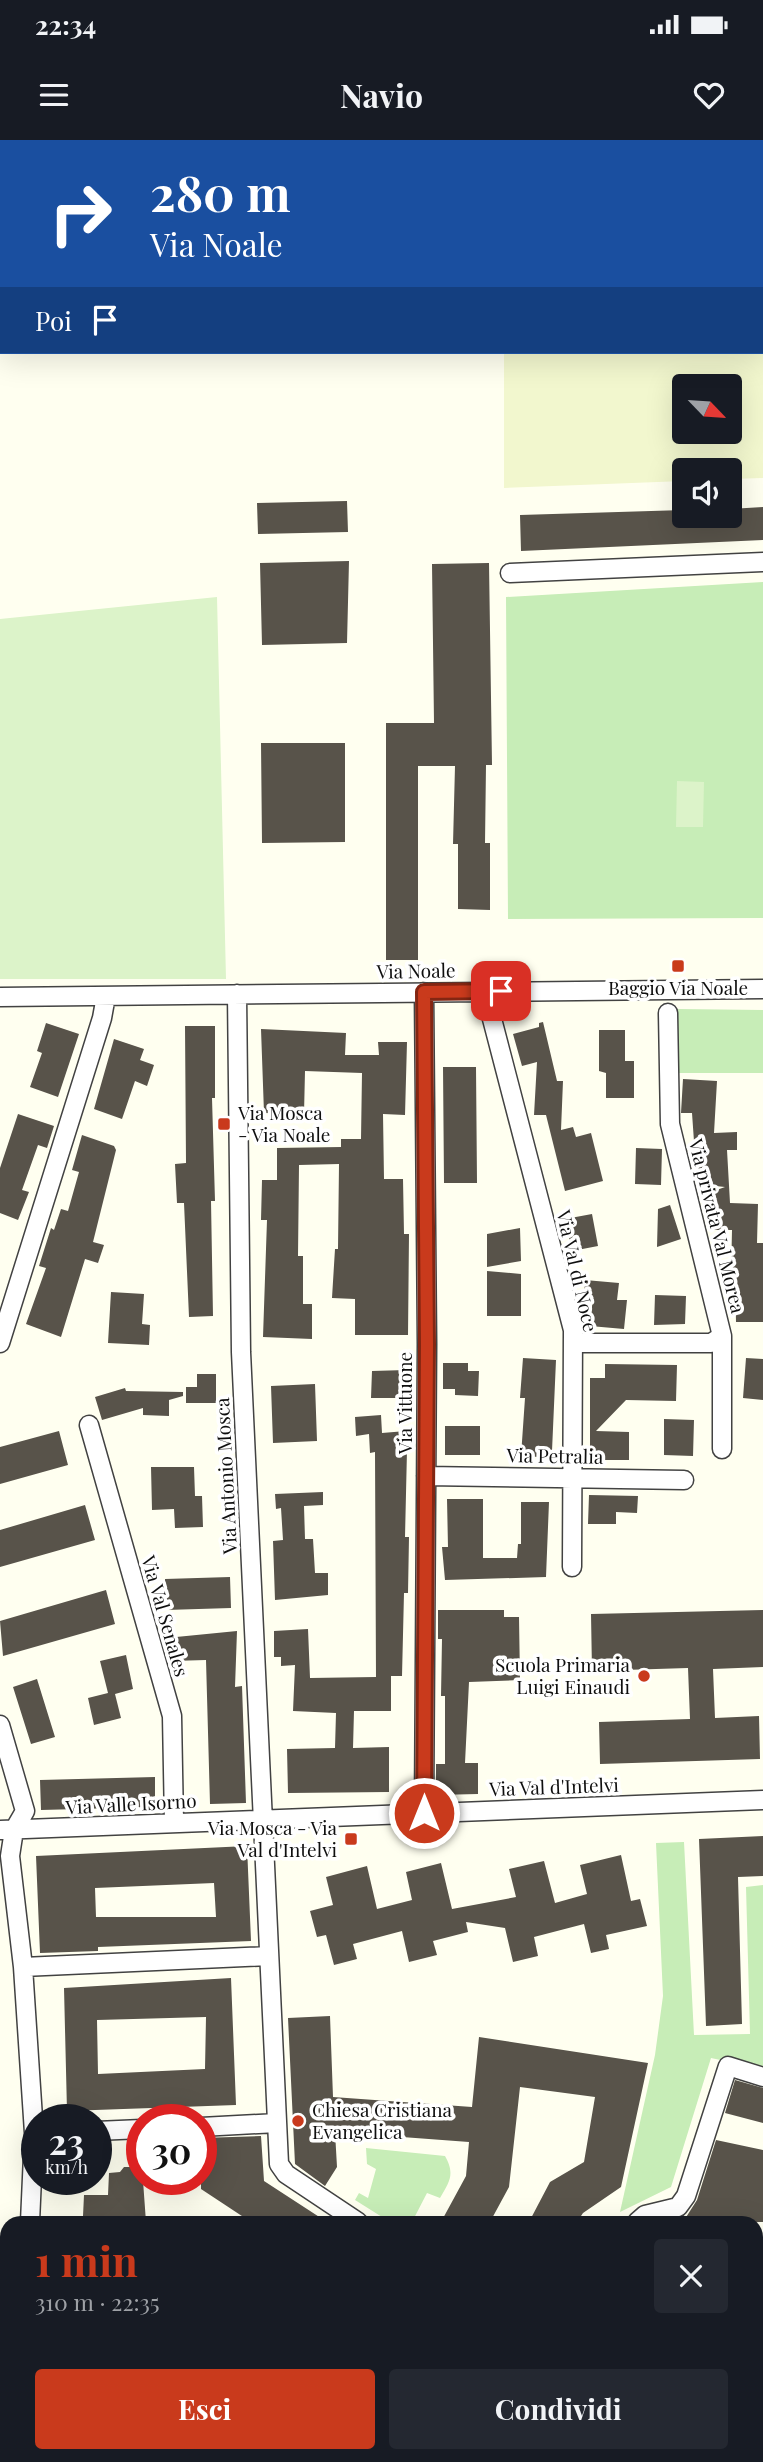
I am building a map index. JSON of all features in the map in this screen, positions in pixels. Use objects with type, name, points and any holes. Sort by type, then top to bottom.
[{"type":"street","points":[[510,573],[763,562]]},
{"type":"street","name":"Via Noale","points":[[0,997],[763,989]]},
{"type":"street","name":"Via Vittuone","points":[[424,992],[424,1813]]},
{"type":"street","name":"Via Val di Noce","points":[[485,992],[573,1330],[572,1567]]},
{"type":"street","name":"Via Antonio Mosca","points":[[237,994],[241,1352],[279,2164],[286,2174],[349,2216]]},
{"type":"street","points":[[0,1343],[103,1018],[106,996]]},
{"type":"street","name":"Via privata Val Morea","points":[[667,1013],[670,1124],[722,1336],[722,1449]]},
{"type":"street","points":[[573,1343],[710,1343],[722,1336]]},
{"type":"street","name":"Via Val Senales","points":[[89,1425],[172,1716],[174,1823]]},
{"type":"street","name":"Via Petralia","points":[[426,1476],[684,1480]]},
{"type":"street","points":[[0,1725],[25,1811],[7,1830],[23,1967],[33,2104]]},
{"type":"street","name":"Via Val d'Intelvi","points":[[263,1819],[763,1800]]},
{"type":"street","name":"Via Valle Isorno","points":[[7,1830],[263,1819]]},
{"type":"street","points":[[23,1967],[269,1956]]},
{"type":"street","points":[[644,2216],[678,2207],[686,2196],[728,2066],[763,2077]]},
{"type":"street","points":[[217,2126],[277,2123]]},
{"type":"street","points":[[30,2216],[32,2195]]},
{"type":"green space","points":[[504,354],[763,354],[763,478],[742,479],[742,458],[672,458],[672,481],[504,488]]},
{"type":"green space","points":[[763,582],[763,918],[508,919],[506,597]]},
{"type":"green space","points":[[217,597],[226,979],[0,979],[0,619]]},
{"type":"green space","points":[[677,781],[704,782],[703,827],[676,827]]},
{"type":"green space","points":[[678,1009],[763,1010],[763,1073],[678,1073]]},
{"type":"green space","points":[[684,1842],[694,2035],[750,2034],[746,1887],[763,1885],[763,2069],[711,2058],[671,2187],[620,2212],[655,2055],[663,1996],[656,1843]]},
{"type":"green space","points":[[366,2148],[445,2156],[450,2168],[449,2182],[440,2198],[427,2193],[415,2216],[380,2216],[355,2200],[359,2193],[368,2198],[376,2169],[367,2164]]},
{"type":"building","points":[[347,501],[348,532],[258,534],[257,503]]},
{"type":"building","points":[[763,507],[763,540],[521,551],[520,515],[672,510],[672,528],[742,528],[742,508]]},
{"type":"building","points":[[349,561],[347,643],[262,645],[260,563]]},
{"type":"building","points":[[489,563],[492,765],[486,765],[485,843],[490,843],[490,910],[458,909],[458,844],[453,844],[455,766],[418,766],[418,960],[386,960],[386,723],[434,723],[432,564]]},
{"type":"building","points":[[261,743],[345,743],[345,842],[262,843]]},
{"type":"building","points":[[543,1022],[557,1081],[563,1081],[561,1130],[573,1127],[576,1137],[591,1133],[603,1181],[565,1191],[546,1115],[534,1115],[537,1062],[522,1066],[513,1034],[539,1027],[539,1023]]},
{"type":"building","points":[[46,1023],[79,1034],[58,1097],[30,1087],[42,1053],[37,1051]]},
{"type":"building","points":[[185,1026],[215,1026],[215,1098],[212,1098],[215,1201],[211,1201],[213,1316],[189,1317],[184,1203],[177,1203],[175,1164],[186,1163]]},
{"type":"building","points":[[261,1029],[346,1033],[345,1055],[379,1055],[378,1042],[407,1042],[405,1115],[383,1114],[384,1179],[403,1179],[404,1234],[409,1234],[408,1335],[355,1335],[355,1299],[332,1298],[335,1249],[338,1249],[339,1164],[299,1165],[298,1256],[303,1256],[303,1304],[312,1304],[312,1339],[263,1337],[267,1220],[261,1220],[262,1180],[277,1180],[277,1148],[341,1147],[341,1139],[361,1139],[362,1073],[305,1071],[304,1114],[264,1113]]},
{"type":"building","points":[[599,1030],[625,1030],[625,1061],[634,1061],[634,1098],[606,1098],[606,1073],[599,1071]]},
{"type":"building","points":[[114,1039],[144,1049],[140,1060],[154,1065],[147,1086],[135,1081],[122,1119],[94,1109]]},
{"type":"building","points":[[443,1067],[476,1067],[477,1183],[444,1183]]},
{"type":"building","points":[[683,1079],[717,1081],[714,1133],[737,1132],[737,1150],[727,1150],[730,1203],[758,1204],[757,1243],[763,1243],[763,1322],[736,1322],[735,1277],[731,1277],[732,1230],[710,1230],[711,1192],[725,1187],[697,1184],[692,1113],[681,1113]]},
{"type":"building","points":[[18,1114],[54,1126],[47,1148],[38,1145],[22,1190],[29,1192],[18,1220],[0,1213],[0,1168]]},
{"type":"building","points":[[82,1135],[114,1146],[116,1150],[93,1242],[104,1245],[98,1263],[85,1259],[61,1337],[26,1324],[46,1268],[39,1266],[51,1228],[54,1230],[61,1209],[68,1211],[79,1172],[72,1170]]},
{"type":"building","points":[[636,1148],[662,1149],[661,1185],[635,1184]]},
{"type":"building","points":[[670,1205],[681,1239],[657,1247],[658,1209]]},
{"type":"building","points":[[592,1214],[598,1246],[572,1251],[565,1219]]},
{"type":"building","points":[[520,1228],[521,1261],[487,1267],[487,1234]]},
{"type":"building","points":[[487,1271],[521,1274],[521,1316],[487,1316]]},
{"type":"building","points":[[585,1280],[619,1283],[617,1300],[627,1300],[624,1329],[590,1326],[593,1297],[584,1297]]},
{"type":"building","points":[[111,1292],[144,1294],[142,1324],[150,1325],[149,1345],[108,1343]]},
{"type":"building","points":[[655,1295],[686,1296],[685,1324],[654,1325]]},
{"type":"building","points":[[523,1358],[556,1360],[552,1451],[540,1450],[540,1457],[521,1456],[525,1398],[520,1398]]},
{"type":"building","points":[[746,1358],[763,1359],[763,1400],[743,1398]]},
{"type":"building","points":[[443,1363],[468,1363],[468,1371],[479,1371],[478,1396],[455,1395],[455,1389],[443,1389]]},
{"type":"building","points":[[605,1364],[677,1365],[676,1401],[626,1400],[596,1431],[629,1432],[629,1460],[590,1460],[590,1378],[605,1378]]},
{"type":"building","points":[[406,1370],[406,1398],[371,1398],[372,1371]]},
{"type":"building","points":[[197,1374],[216,1374],[216,1403],[186,1403],[186,1387],[197,1387]]},
{"type":"building","points":[[315,1384],[317,1441],[273,1443],[271,1386]]},
{"type":"building","points":[[125,1388],[126,1391],[183,1392],[183,1396],[169,1400],[169,1416],[143,1415],[143,1408],[102,1420],[95,1397]]},
{"type":"building","points":[[381,1415],[382,1433],[406,1431],[405,1537],[409,1537],[408,1593],[404,1593],[402,1676],[391,1676],[391,1711],[354,1711],[353,1748],[389,1747],[389,1792],[288,1793],[287,1749],[335,1748],[336,1713],[293,1711],[295,1665],[281,1666],[281,1657],[274,1657],[274,1631],[308,1629],[310,1678],[376,1677],[375,1452],[370,1453],[369,1434],[356,1436],[355,1417]]},
{"type":"building","points":[[664,1419],[694,1420],[693,1456],[664,1455]]},
{"type":"building","points":[[445,1426],[480,1426],[480,1455],[445,1455]]},
{"type":"building","points":[[59,1431],[68,1465],[0,1484],[0,1447]]},
{"type":"building","points":[[151,1467],[194,1467],[195,1496],[202,1496],[203,1527],[175,1528],[174,1509],[152,1510]]},
{"type":"building","points":[[323,1492],[323,1505],[304,1506],[305,1539],[313,1539],[315,1573],[328,1573],[328,1595],[275,1600],[273,1541],[283,1540],[281,1508],[276,1509],[275,1494]]},
{"type":"building","points":[[589,1495],[638,1496],[637,1513],[616,1512],[616,1524],[588,1524]]},
{"type":"building","points":[[447,1499],[483,1499],[483,1558],[517,1558],[518,1544],[521,1544],[521,1502],[549,1502],[546,1577],[445,1580],[442,1547],[448,1547]]},
{"type":"building","points":[[85,1505],[95,1540],[0,1567],[0,1530]]},
{"type":"building","points":[[230,1577],[231,1608],[166,1610],[165,1579]]},
{"type":"building","points":[[106,1590],[115,1624],[3,1656],[0,1621]]},
{"type":"building","points":[[438,1610],[504,1610],[504,1617],[519,1617],[520,1680],[469,1682],[465,1763],[478,1763],[478,1794],[436,1795],[436,1764],[445,1764],[445,1696],[441,1696],[442,1639],[438,1639]]},
{"type":"building","points":[[763,1610],[763,1667],[713,1669],[715,1718],[759,1716],[760,1759],[600,1764],[599,1722],[690,1719],[688,1668],[592,1671],[591,1614]]},
{"type":"building","points":[[237,1631],[235,1687],[242,1686],[246,1803],[210,1804],[206,1660],[172,1661],[166,1638]]},
{"type":"building","points":[[126,1655],[133,1689],[115,1694],[121,1718],[94,1725],[88,1698],[108,1693],[100,1661]]},
{"type":"building","points":[[37,1679],[55,1737],[31,1744],[13,1687]]},
{"type":"building","points":[[155,1777],[155,1807],[41,1810],[40,1780]]},
{"type":"building","points":[[763,1836],[763,1876],[738,1877],[742,2024],[706,2026],[699,1839]]},
{"type":"building","points":[[247,1846],[251,1941],[98,1947],[98,1951],[40,1953],[36,1856]],"holes":[[[214,1883],[216,1917],[96,1917],[95,1888]]]},
{"type":"building","points":[[621,1855],[631,1901],[640,1899],[647,1926],[606,1935],[609,1949],[591,1953],[584,1924],[534,1937],[538,1956],[513,1962],[505,1928],[466,1922],[468,1932],[433,1941],[437,1955],[409,1962],[402,1931],[353,1944],[357,1959],[334,1965],[326,1935],[317,1937],[310,1911],[333,1905],[326,1877],[367,1866],[377,1909],[412,1900],[406,1872],[441,1863],[452,1909],[516,1897],[509,1869],[544,1861],[555,1903],[587,1894],[580,1865]]},
{"type":"building","points":[[231,1978],[236,2105],[126,2104],[126,2109],[112,2109],[112,2104],[67,2104],[64,1988]],"holes":[[[206,2017],[205,2069],[98,2074],[97,2020]]]},
{"type":"building","points":[[330,2016],[333,2097],[472,2107],[479,2037],[648,2063],[621,2187],[581,2216],[532,2216],[550,2182],[584,2162],[595,2097],[520,2087],[509,2187],[493,2216],[444,2216],[466,2176],[469,2142],[335,2132],[337,2167],[325,2186],[295,2164],[288,2018]]},
{"type":"building","points":[[735,2080],[763,2088],[763,2123],[725,2113]]},
{"type":"building","points":[[261,2136],[264,2181],[318,2216],[242,2216],[210,2195],[217,2195],[217,2137]]},
{"type":"building","points":[[716,2140],[763,2150],[763,2216],[687,2216],[697,2200]]},
{"type":"building","points":[[126,2167],[126,2195],[144,2195],[146,2216],[83,2216],[84,2195],[112,2195],[112,2173],[120,2172]]},
{"type":"place","name":"Baggio Via Noale","points":[[678,966]]},
{"type":"place","name":"Via Mosca - Via Noale","points":[[224,1124]]},
{"type":"place","name":"Scuola Primaria Luigi Einaudi","points":[[644,1676]]},
{"type":"place","name":"Via Mosca - Via Val d'Intelvi","points":[[351,1839]]},
{"type":"place","name":"Chiesa Cristiana Evangelica","points":[[298,2121]]},
{"type":"route","points":[[424,1813],[427,1344],[424,992],[501,991]]}]
